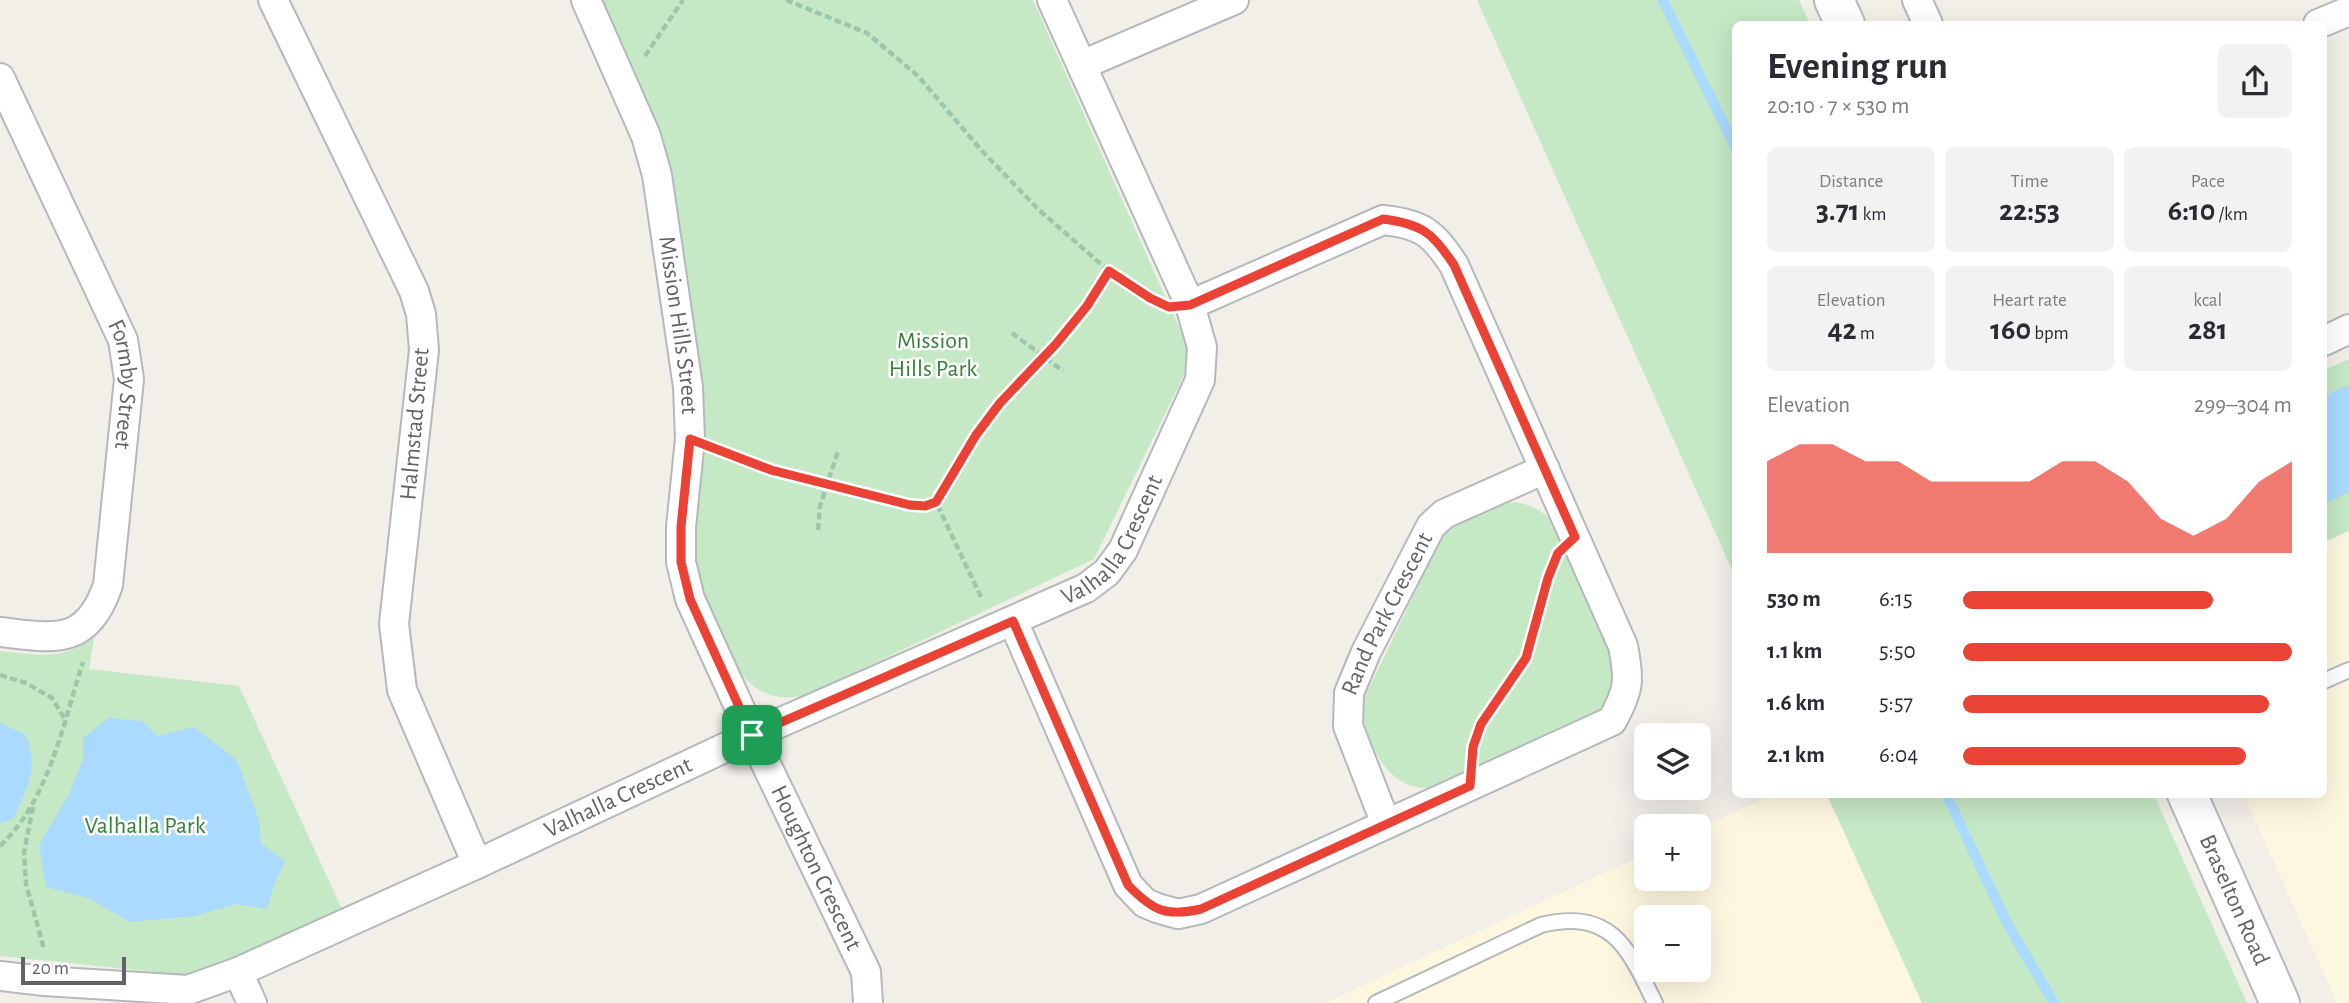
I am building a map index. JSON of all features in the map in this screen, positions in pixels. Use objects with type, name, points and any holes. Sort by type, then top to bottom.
[{"type":"street","name":"Halmstad Street","points":[[273,0],[414,291],[421,314],[424,350],[394,624],[402,690],[477,864]]},
{"type":"street","name":"Mission Hills Street","points":[[586,0],[646,136],[657,175],[688,387],[690,439],[681,527],[681,562],[690,599],[752,735]]},
{"type":"street","name":"Valhalla Crescent","points":[[0,976],[43,992],[188,990],[238,972],[752,735],[1086,588],[1107,572],[1123,550],[1200,380],[1202,347],[1190,305],[1052,0]]},
{"type":"street","points":[[1082,65],[1234,0]]},
{"type":"street","points":[[1834,0],[1844,21]]},
{"type":"street","points":[[1917,0],[1927,21]]},
{"type":"street","points":[[2325,21],[2349,11]]},
{"type":"street","name":"Formby Street","points":[[0,78],[123,340],[128,359],[130,379],[108,585],[100,606],[88,620]]},
{"type":"street","points":[[1005,624],[1128,885],[1145,903],[1178,914],[1201,909],[1612,721],[1626,695],[1628,672],[1623,646],[1454,265],[1437,240],[1405,222],[1383,219],[1190,305]]},
{"type":"street","points":[[2327,340],[2349,330]]},
{"type":"street","name":"Rand Park Crescent","points":[[1386,824],[1348,726],[1349,693],[1366,652],[1431,526],[1444,514],[1545,469]]},
{"type":"street","points":[[0,632],[54,638],[77,629],[88,620]]},
{"type":"street","name":"Houghton Crescent","points":[[752,735],[866,972],[868,1003]]},
{"type":"street","name":"Braselton Road","points":[[2189,798],[2280,1003]]},
{"type":"street","points":[[238,972],[252,1003]]},
{"type":"lane","points":[[2327,680],[2349,670]]},
{"type":"lane","points":[[1376,1003],[1541,925],[1565,919],[1592,923],[1619,939],[1655,1003]]},
{"type":"path","points":[[627,91],[633,74],[683,0]]},
{"type":"path","points":[[786,0],[866,33],[918,76],[1001,171],[1057,226],[1109,271],[1169,307],[1190,305]]},
{"type":"path","points":[[690,439],[771,470],[910,505],[925,506],[936,502],[976,435],[1000,403],[1046,356],[1087,306],[1109,271]]},
{"type":"path","points":[[1012,333],[1063,371]]},
{"type":"path","points":[[818,530],[820,506],[838,451]]},
{"type":"path","points":[[936,502],[1005,624]]},
{"type":"path","points":[[1470,786],[1473,747],[1481,724],[1526,658],[1548,578],[1558,553],[1575,537]]},
{"type":"path","points":[[43,992],[44,943],[26,884],[24,852],[33,805],[53,755],[86,651],[88,620]]},
{"type":"path","points":[[0,675],[26,683],[52,698],[64,719]]},
{"type":"path","points":[[0,846],[33,805]]},
{"type":"shaded area","points":[[2349,531],[2349,1003],[2337,1003],[2245,798],[2327,798],[2327,541]]},
{"type":"shaded area","points":[[1765,798],[1828,798],[1922,1003],[1325,1003],[1634,859],[1634,891],[1711,891],[1711,823]]},
{"type":"green space","name":"Mission Hills Park","points":[[599,0],[1033,0],[1189,350],[1188,367],[1094,559],[809,694],[789,697],[770,695],[747,680],[740,672],[699,583],[694,561],[705,413],[663,136]]},
{"type":"green space","points":[[1477,0],[1799,0],[1809,21],[1732,21],[1732,570]]},
{"type":"green space","points":[[2349,359],[2349,531],[2327,541],[2327,369]]},
{"type":"green space","points":[[1516,502],[1536,509],[1554,522],[1616,659],[1613,697],[1591,717],[1435,788],[1411,786],[1391,773],[1377,755],[1364,721],[1363,701],[1444,532],[1501,503]]},
{"type":"green space","name":"Valhalla Park","points":[[94,638],[89,669],[239,686],[342,909],[195,976],[0,956],[0,651],[48,655],[71,650]]},
{"type":"green space","points":[[1828,798],[2155,798],[2247,1003],[1922,1003]]},
{"type":"water","points":[[2349,385],[2349,492],[2327,503],[2327,395]]},
{"type":"water","points":[[109,718],[142,721],[158,736],[194,727],[237,760],[259,820],[261,843],[285,861],[267,909],[236,904],[196,916],[130,922],[88,898],[46,887],[39,845],[69,794],[83,760],[83,738]]},
{"type":"water","points":[[0,723],[25,734],[32,757],[32,768],[13,819],[0,823]]},
{"type":"waterway","points":[[1663,0],[1732,141]]},
{"type":"waterway","points":[[1948,798],[2008,925],[2054,1003]]},
{"type":"route","points":[[1383,219],[1405,222],[1421,229],[1437,240],[1454,265],[1575,537],[1558,553],[1548,578],[1526,658],[1481,724],[1473,747],[1470,786],[1201,909],[1178,914],[1157,908],[1145,903],[1128,885],[1013,621],[752,735],[690,599],[681,562],[681,527],[690,439],[771,470],[910,505],[925,506],[936,502],[976,435],[1000,403],[1030,373],[1087,306],[1109,271],[1169,307],[1190,305],[1383,219]]}]
